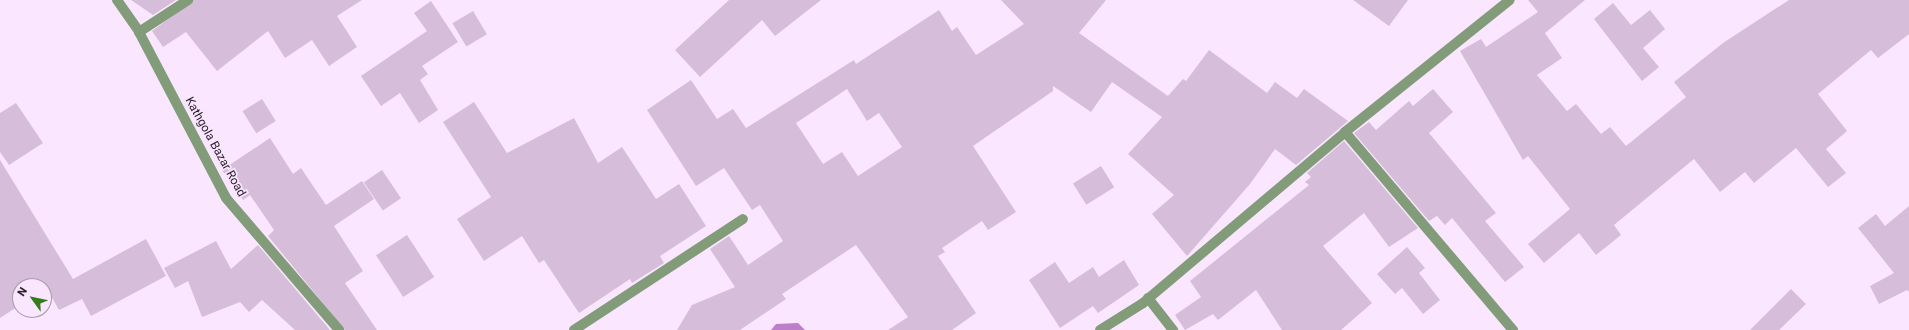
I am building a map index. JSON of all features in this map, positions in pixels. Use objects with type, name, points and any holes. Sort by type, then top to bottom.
[{"type":"street","name":"Kathgola Bazar Road","points":[[117,0],[139,32],[226,198],[339,330]]},
{"type":"street","points":[[139,32],[188,0]]},
{"type":"street","points":[[1100,330],[1148,298],[1345,132],[1510,0]]},
{"type":"street","points":[[1345,132],[1513,330]]},
{"type":"street","points":[[574,330],[743,219]]},
{"type":"street","points":[[1148,298],[1173,330]]},
{"type":"shaded area","points":[[798,323],[805,330],[771,330],[776,324]]},
{"type":"building","points":[[131,0],[176,0],[153,15]]},
{"type":"building","points":[[194,0],[362,0],[337,16],[357,47],[329,66],[312,40],[285,58],[268,31],[217,71],[186,32],[163,47],[152,31]]},
{"type":"building","points":[[729,0],[821,0],[775,36],[762,20],[700,77],[675,50]]},
{"type":"building","points":[[1001,0],[1106,0],[1079,33],[1168,96],[1183,79],[1186,81],[1209,50],[1267,93],[1275,82],[1297,98],[1304,89],[1348,121],[1296,165],[1275,149],[1250,184],[1187,256],[1152,214],[1174,195],[1128,154],[1162,117],[1112,82],[1091,112],[1053,86],[1053,91],[973,146],[1016,212],[988,230],[982,221],[942,248],[945,252],[938,256],[976,313],[952,330],[888,330],[908,317],[856,245],[782,294],[786,299],[740,330],[677,330],[692,305],[735,287],[710,249],[729,236],[748,265],[783,241],[760,205],[752,210],[724,168],[696,186],[647,110],[691,80],[717,119],[733,109],[746,128],[854,60],[856,64],[939,10],[952,31],[957,27],[976,55],[1024,24]],"holes":[[[847,89],[867,121],[879,113],[902,147],[858,176],[842,152],[823,164],[796,123]]]},
{"type":"building","points":[[1353,0],[1408,0],[1389,26]]},
{"type":"building","points":[[1528,0],[1585,0],[1545,33],[1562,58],[1537,75],[1567,111],[1576,104],[1601,134],[1610,127],[1626,146],[1686,97],[1674,82],[1723,43],[1789,0],[1909,0],[1909,34],[1878,58],[1871,50],[1818,94],[1847,131],[1826,149],[1846,173],[1828,187],[1796,148],[1754,183],[1745,172],[1720,192],[1694,159],[1614,225],[1621,235],[1596,255],[1579,233],[1544,263],[1528,244],[1570,209],[1528,156],[1523,160],[1460,51],[1481,39],[1486,47],[1538,12]]},
{"type":"building","points":[[431,1],[458,42],[422,66],[428,74],[420,80],[438,110],[419,123],[400,93],[381,106],[361,76],[427,31],[414,13]]},
{"type":"building","points":[[1613,3],[1631,25],[1650,10],[1665,29],[1643,48],[1659,67],[1642,81],[1594,19]]},
{"type":"building","points":[[473,11],[487,34],[466,47],[452,23]]},
{"type":"building","points":[[1433,89],[1453,112],[1429,133],[1496,213],[1485,221],[1524,267],[1505,282],[1452,218],[1445,225],[1437,216],[1429,221],[1354,133],[1369,122],[1376,130],[1409,101],[1413,106]]},
{"type":"building","points":[[262,99],[276,121],[256,133],[242,111]]},
{"type":"building","points":[[474,102],[507,153],[574,118],[598,163],[622,147],[656,199],[679,184],[706,226],[660,256],[664,263],[632,283],[630,279],[579,313],[544,260],[539,263],[522,236],[484,261],[457,219],[491,197],[443,122]]},
{"type":"building","points":[[16,103],[43,143],[9,165],[0,152],[0,113]]},
{"type":"building","points":[[270,138],[293,174],[301,168],[326,205],[362,181],[374,199],[334,226],[363,271],[345,283],[377,330],[345,330],[268,236],[274,230],[250,195],[243,200],[222,170]]},
{"type":"building","points":[[1344,141],[1418,228],[1389,247],[1364,213],[1323,246],[1372,303],[1341,330],[1282,330],[1256,290],[1218,320],[1213,314],[1185,330],[1175,315],[1201,297],[1190,281],[1309,185],[1305,182],[1311,177],[1307,173]]},
{"type":"building","points":[[0,160],[73,279],[146,239],[166,276],[91,316],[82,299],[59,310],[52,298],[52,278],[12,278],[12,310],[0,318]]},
{"type":"building","points":[[1101,166],[1114,187],[1086,205],[1073,183]]},
{"type":"building","points":[[382,170],[401,198],[383,210],[364,182]]},
{"type":"building","points":[[1909,206],[1909,292],[1907,290],[1879,304],[1870,286],[1894,273],[1858,228],[1876,214],[1885,226]]},
{"type":"building","points":[[407,235],[434,277],[403,297],[376,255]]},
{"type":"building","points":[[216,241],[231,269],[258,245],[330,330],[295,330],[262,300],[249,312],[240,302],[202,317],[188,281],[175,288],[164,268]]},
{"type":"building","points":[[1407,247],[1425,268],[1419,273],[1440,300],[1423,314],[1402,288],[1395,294],[1377,274]]},
{"type":"building","points":[[1124,260],[1139,285],[1098,313],[1093,306],[1060,328],[1029,280],[1055,262],[1069,283],[1093,267],[1099,277]]},
{"type":"building","points":[[1791,289],[1806,304],[1779,330],[1750,330]]}]
